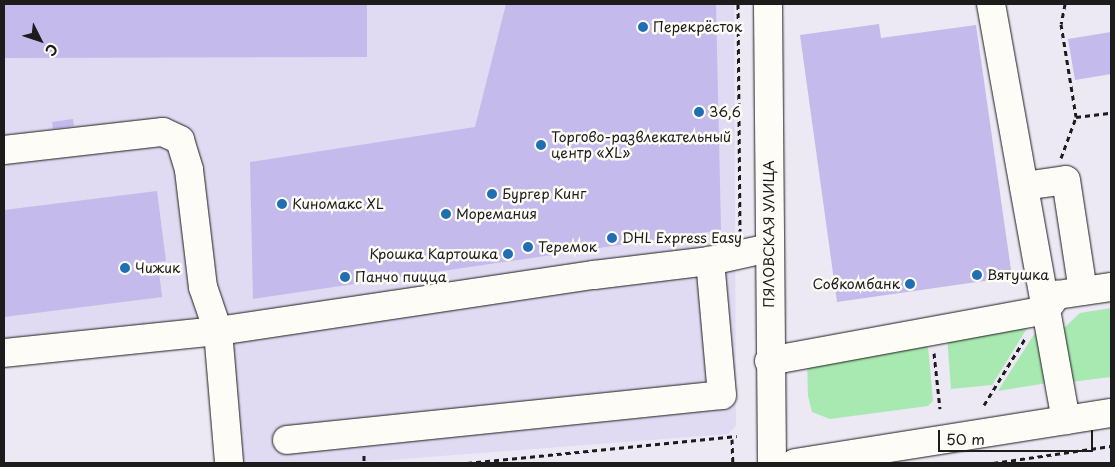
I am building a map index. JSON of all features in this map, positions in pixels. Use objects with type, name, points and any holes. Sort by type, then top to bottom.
[{"type":"street","name":"ПЯЛОВСКАЯ УЛИЦА","points":[[768,4],[769,361],[772,463]]},
{"type":"street","points":[[990,4],[1024,186],[1044,311],[1066,420]]},
{"type":"street","points":[[4,150],[163,132],[180,140],[189,170],[204,287],[218,331],[229,463]]},
{"type":"street","points":[[1024,186],[1066,180],[1086,272]]},
{"type":"street","points":[[4,353],[218,331],[594,275],[710,261],[769,248]]},
{"type":"street","points":[[287,440],[722,395],[710,261]]},
{"type":"street","points":[[1039,272],[1086,272],[1111,287]]},
{"type":"street","points":[[769,361],[1044,311],[1057,295],[1086,272]]},
{"type":"street","points":[[795,463],[1111,413]]},
{"type":"path","points":[[738,4],[740,254]]},
{"type":"path","points":[[1053,182],[1076,117],[1061,24],[1065,4]]},
{"type":"path","points":[[1076,117],[1111,113]]},
{"type":"path","points":[[984,405],[1044,311]]},
{"type":"path","points":[[932,331],[940,410]]},
{"type":"path","points":[[467,463],[732,439],[737,436]]},
{"type":"path","points":[[732,439],[733,463]]},
{"type":"path","points":[[992,463],[1111,446]]},
{"type":"shaded area","points":[[4,4],[734,4],[736,426],[728,434],[351,463],[237,463],[220,316],[4,339]]},
{"type":"green space","points":[[1111,308],[1111,377],[1071,382],[1064,328],[1080,313]]},
{"type":"green space","points":[[1029,325],[992,385],[951,389],[947,336]]},
{"type":"green space","points":[[1040,325],[1048,383],[998,391]]},
{"type":"green space","points":[[922,344],[928,347],[933,401],[928,406],[830,419],[812,412],[808,396],[807,360]]},
{"type":"building","points":[[367,4],[367,57],[4,58],[4,5]]},
{"type":"building","name":"Торгово-развлекательный центр «XL»","points":[[506,4],[716,4],[721,230],[253,299],[250,162],[475,127]]},
{"type":"building","points":[[879,24],[881,38],[976,25],[1012,277],[837,302],[800,35]]},
{"type":"building","points":[[1111,32],[1111,74],[1075,80],[1068,39]]},
{"type":"building","points":[[73,119],[74,126],[53,129],[52,122]]},
{"type":"building","points":[[157,191],[166,261],[158,262],[162,297],[4,317],[4,210]]},
{"type":"place","name":"Перекрёсток","points":[[643,27]]},
{"type":"place","name":"36,6","points":[[699,112]]},
{"type":"place","name":"Торгово-развлекательный центр «XL»","points":[[541,145]]},
{"type":"place","name":"Бургер Кинг","points":[[492,194]]},
{"type":"place","name":"Киномакс XL","points":[[282,204]]},
{"type":"place","name":"Моремания","points":[[446,214]]},
{"type":"place","name":"DHL Express Easy","points":[[612,238]]},
{"type":"place","name":"Теремок","points":[[528,247]]},
{"type":"place","name":"Крошка Картошка","points":[[508,254]]},
{"type":"place","name":"Чижик","points":[[125,268]]},
{"type":"place","name":"Вятушка","points":[[977,275]]},
{"type":"place","name":"Панчо пицца","points":[[345,277]]},
{"type":"place","name":"Совкомбанк","points":[[910,284]]}]
